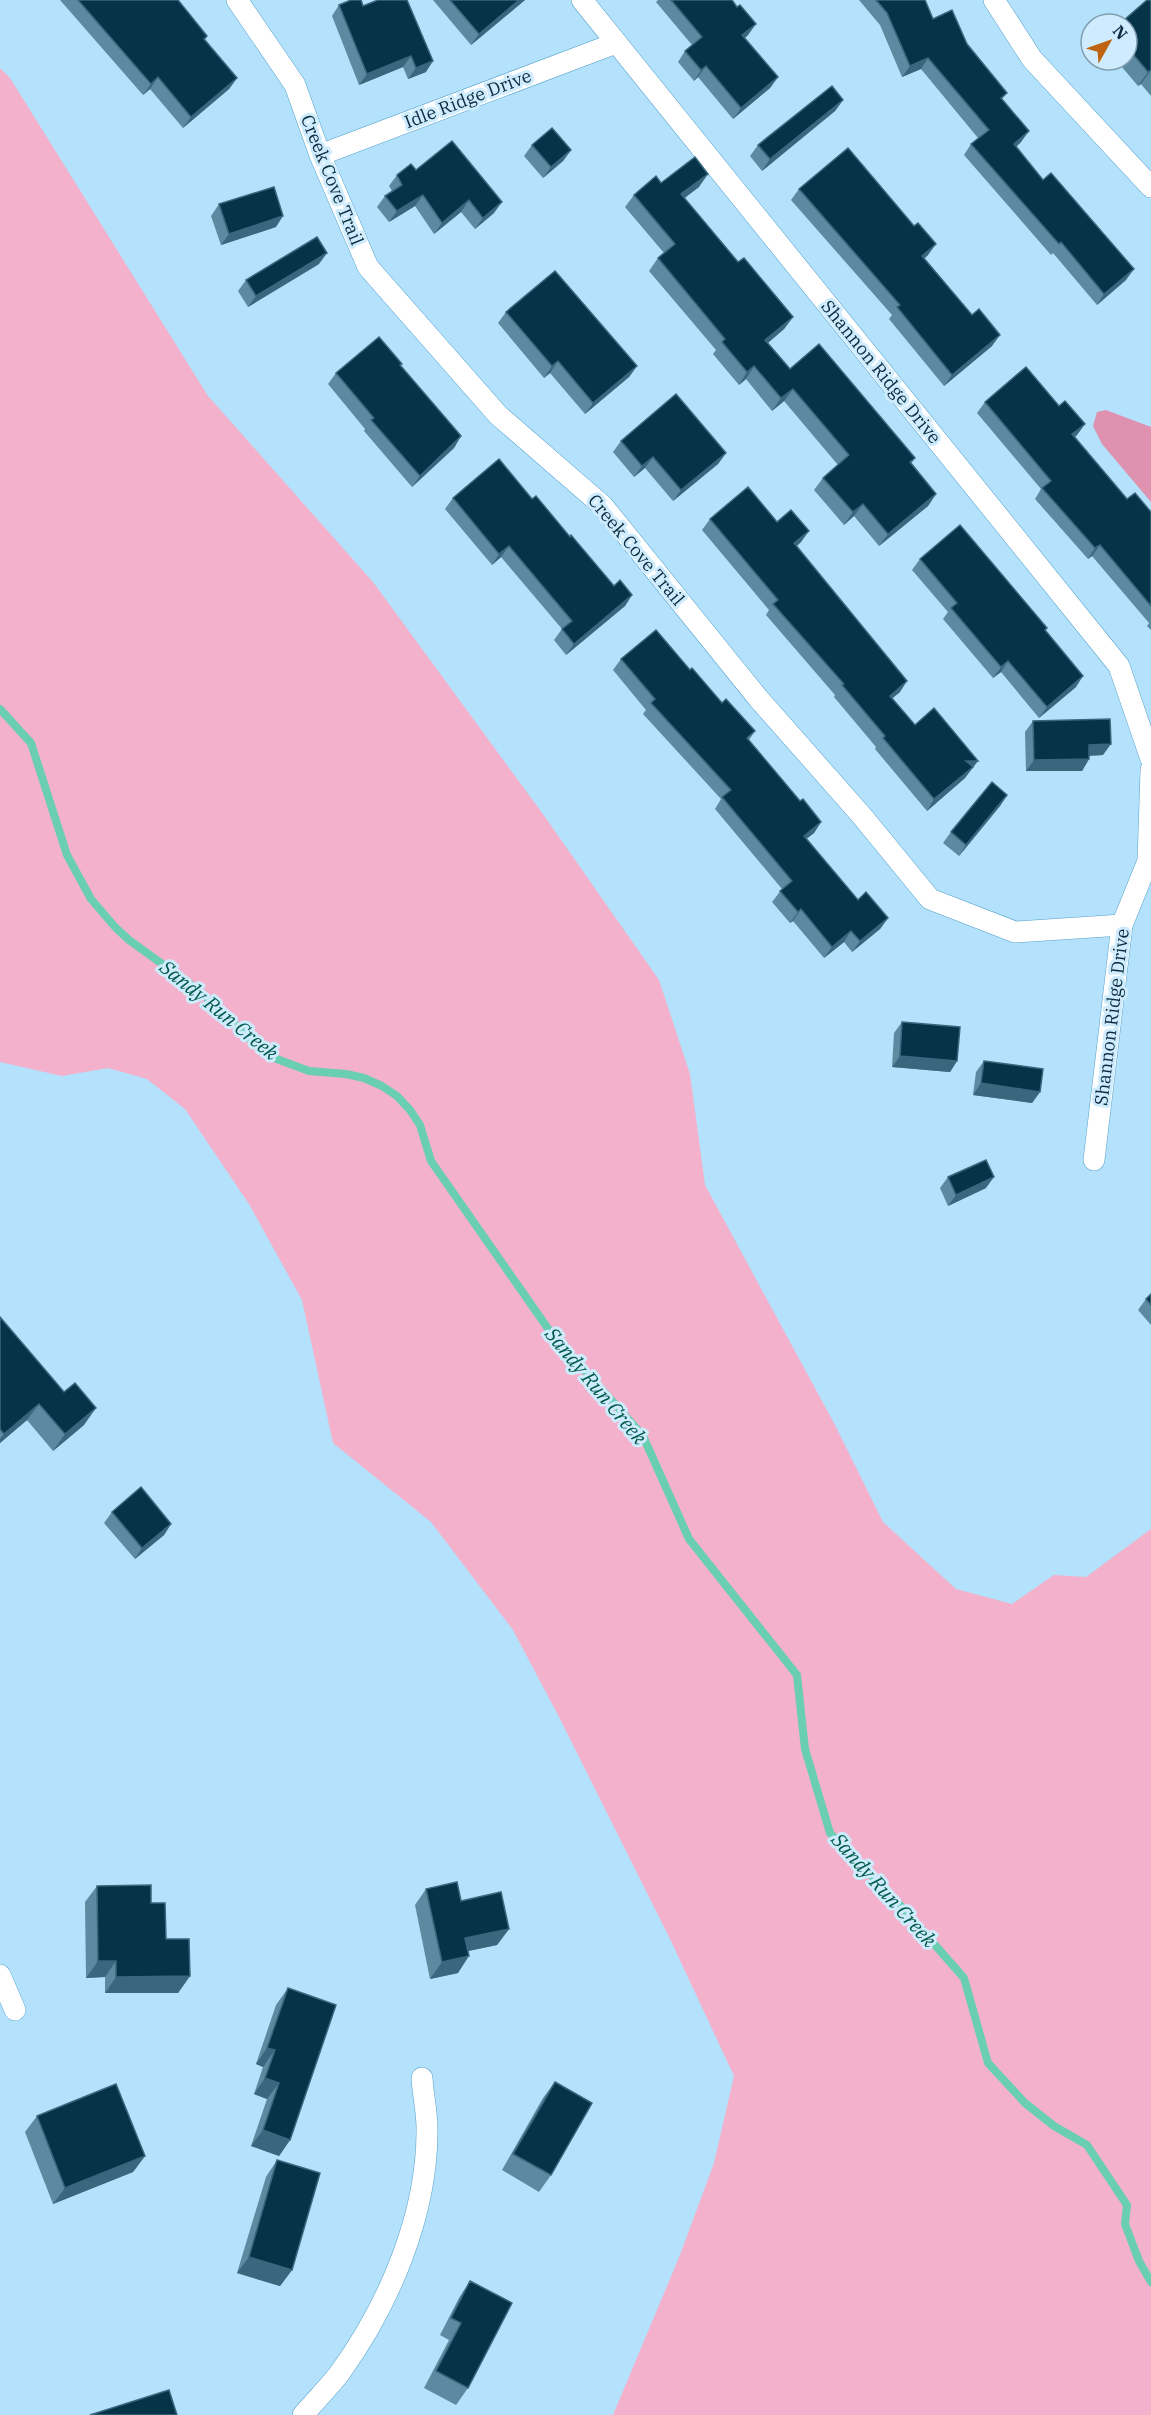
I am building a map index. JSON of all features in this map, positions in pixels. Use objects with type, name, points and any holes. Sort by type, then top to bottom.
[{"type":"street","name":"Creek Cove Trail","points":[[237,0],[295,86],[320,156],[368,267],[498,415],[603,506],[758,698],[862,816],[930,899],[1015,932],[1122,925]]},
{"type":"street","name":"Shannon Ridge Drive","points":[[582,0],[1119,666],[1151,759]]},
{"type":"street","points":[[994,0],[1032,58],[1151,187]]},
{"type":"street","name":"Idle Ridge Drive","points":[[320,156],[616,43]]},
{"type":"street","name":"Shannon Ridge Drive","points":[[1094,1160],[1122,925],[1148,861],[1151,770]]},
{"type":"street","points":[[0,1975],[15,2010]]},
{"type":"street","points":[[303,2415],[339,2374],[375,2316],[392,2284],[419,2208],[427,2128],[422,2078]]},
{"type":"shaded area","points":[[0,68],[10,78],[208,396],[373,582],[545,817],[659,980],[690,1074],[705,1185],[835,1425],[883,1522],[956,1589],[1012,1604],[1054,1575],[1086,1577],[1151,1529],[1151,2415],[613,2415],[680,2255],[714,2163],[734,2076],[671,1941],[513,1630],[431,1522],[333,1443],[302,1300],[249,1204],[185,1109],[147,1079],[108,1068],[62,1076],[0,1062]]},
{"type":"shaded area","points":[[1106,410],[1151,427],[1151,502],[1102,444],[1093,426],[1097,412]]},
{"type":"building","points":[[78,0],[178,0],[207,36],[204,39],[237,78],[191,117],[158,77],[151,84]]},
{"type":"building","points":[[351,0],[361,0],[363,6],[378,0],[407,0],[433,61],[416,68],[411,56],[367,74],[339,5]]},
{"type":"building","points":[[450,0],[519,0],[479,34]]},
{"type":"building","points":[[671,0],[732,0],[737,7],[740,5],[756,24],[742,35],[778,77],[741,108],[706,66],[701,70],[685,51],[702,37]]},
{"type":"building","points":[[876,0],[925,0],[933,19],[952,10],[967,44],[1007,93],[1001,98],[1029,131],[1014,144],[1043,180],[1051,173],[1134,269],[1104,294],[1061,242],[1059,244],[971,144],[989,130],[928,58],[910,66],[887,13]]},
{"type":"building","points":[[1147,0],[1151,0],[1151,70],[1148,72],[1139,61],[1139,12],[1133,12]]},
{"type":"building","points":[[832,86],[843,100],[770,159],[758,145]]},
{"type":"building","points":[[552,128],[571,150],[551,167],[532,145]]},
{"type":"building","points":[[452,141],[502,202],[483,218],[469,200],[442,223],[423,195],[397,211],[385,196],[402,185],[397,175],[411,164],[416,170]]},
{"type":"building","points":[[848,148],[914,226],[918,223],[936,244],[922,256],[972,315],[979,309],[1000,335],[952,375],[897,307],[900,305],[799,189]]},
{"type":"building","points":[[695,157],[708,174],[681,194],[738,262],[744,258],[793,317],[765,340],[790,369],[819,344],[915,458],[910,462],[936,494],[888,534],[863,504],[853,512],[823,478],[849,455],[793,389],[781,398],[754,366],[747,372],[722,342],[725,339],[658,258],[675,244],[634,195],[656,176],[661,183]]},
{"type":"building","points":[[274,187],[283,216],[229,234],[219,204]]},
{"type":"building","points":[[317,237],[327,253],[256,296],[246,280]]},
{"type":"building","points":[[555,271],[637,366],[593,403],[558,361],[552,366],[506,312]]},
{"type":"building","points":[[379,337],[461,436],[420,476],[371,420],[374,418],[336,373]]},
{"type":"building","points":[[1026,367],[1059,406],[1065,401],[1085,424],[1072,434],[1127,499],[1135,493],[1151,512],[1151,606],[1100,545],[1095,548],[1042,488],[1051,481],[985,402]]},
{"type":"building","points":[[676,394],[726,453],[681,490],[653,457],[642,466],[621,441]]},
{"type":"building","points":[[499,459],[532,499],[536,496],[614,586],[620,580],[632,595],[574,644],[562,629],[572,621],[509,546],[499,554],[453,498]]},
{"type":"building","points":[[748,487],[777,522],[791,510],[809,531],[794,543],[907,681],[890,696],[915,725],[934,708],[978,761],[966,761],[973,767],[934,799],[883,738],[885,736],[842,685],[844,684],[773,604],[778,600],[710,519]]},
{"type":"building","points":[[960,525],[1047,628],[1045,630],[1083,676],[1047,707],[1008,661],[1001,667],[951,608],[957,603],[920,559]]},
{"type":"building","points":[[656,630],[722,703],[726,699],[755,731],[747,738],[800,801],[803,799],[821,822],[804,836],[858,900],[866,892],[888,918],[860,941],[851,931],[832,947],[801,909],[798,912],[780,891],[792,881],[722,797],[731,790],[651,703],[655,699],[621,659]]},
{"type":"building","points":[[1110,719],[1111,744],[1089,745],[1089,759],[1034,760],[1033,721]]},
{"type":"building","points":[[992,782],[1007,795],[966,845],[951,832]]},
{"type":"building","points":[[902,1022],[960,1027],[957,1061],[900,1056]]},
{"type":"building","points":[[984,1061],[1043,1069],[1040,1092],[981,1083]]},
{"type":"building","points":[[986,1160],[994,1177],[956,1195],[948,1177]]},
{"type":"building","points":[[1151,1294],[1151,1305],[1146,1299]]},
{"type":"building","points":[[0,1317],[64,1392],[75,1383],[96,1408],[65,1434],[39,1404],[4,1434],[0,1429]]},
{"type":"building","points":[[141,1487],[171,1524],[142,1548],[112,1512]]},
{"type":"building","points":[[457,1882],[461,1901],[501,1892],[509,1929],[465,1938],[469,1956],[442,1962],[426,1889]]},
{"type":"building","points":[[151,1885],[151,1903],[165,1903],[166,1939],[189,1939],[190,1976],[116,1977],[116,1961],[98,1961],[97,1886]]},
{"type":"building","points":[[288,1988],[336,2005],[290,2140],[263,2130],[279,2083],[265,2078],[275,2050],[267,2048]]},
{"type":"building","points":[[555,2082],[592,2103],[551,2175],[513,2154]]},
{"type":"building","points":[[116,2084],[145,2156],[65,2188],[37,2116]]},
{"type":"building","points":[[277,2160],[320,2173],[292,2270],[249,2257]]},
{"type":"building","points":[[470,2281],[512,2303],[468,2388],[436,2371],[461,2323],[451,2318]]},
{"type":"building","points":[[169,2390],[177,2415],[90,2415]]},
{"type":"waterway","name":"Sandy Run Creek","points":[[0,709],[31,743],[67,855],[91,899],[115,927],[129,940],[190,984],[219,1008],[259,1048],[274,1058],[309,1071],[364,1078],[397,1096],[410,1110],[420,1125],[431,1161],[549,1330],[643,1436],[689,1539],[797,1675],[805,1749],[830,1833],[899,1904],[964,1978],[988,2063],[1025,2103],[1054,2126],[1087,2145],[1127,2205],[1125,2224],[1139,2261],[1151,2282]]}]
